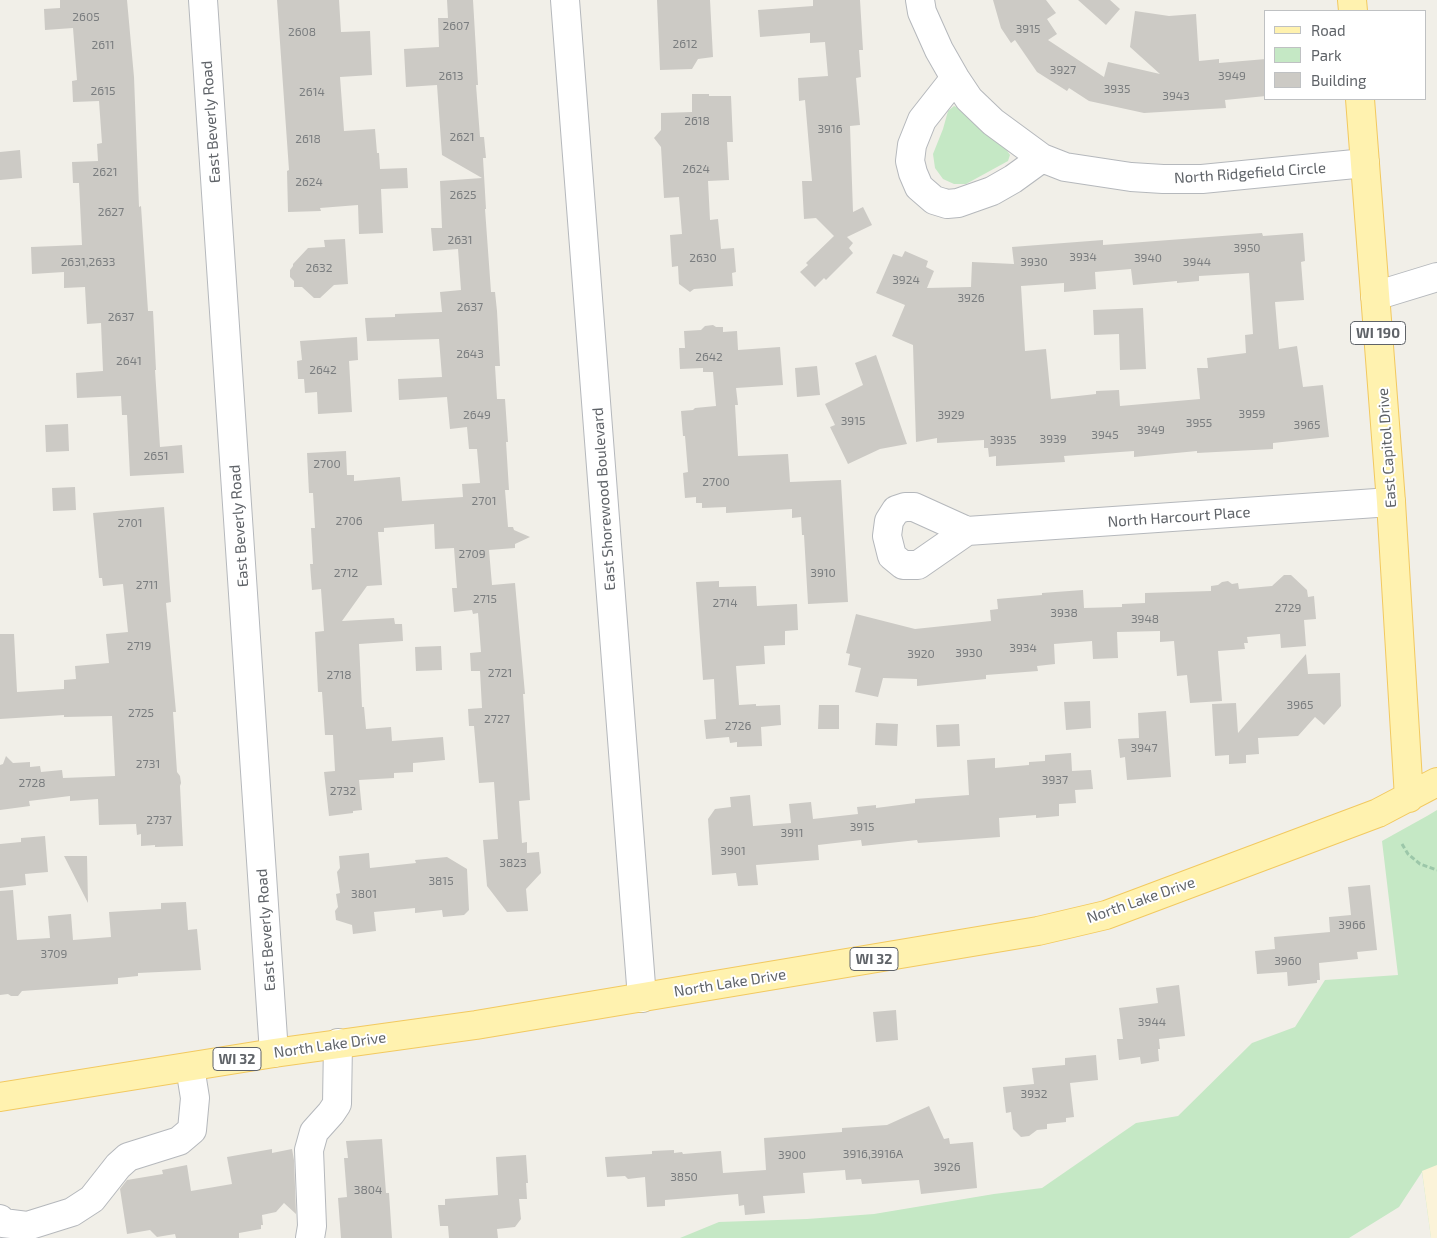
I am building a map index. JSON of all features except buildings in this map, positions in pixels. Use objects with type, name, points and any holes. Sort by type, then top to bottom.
[{"type":"main road","name":"East Capitol Drive","points":[[1360,100],[1391,502],[1409,798]]},
{"type":"main road","name":"North Lake Drive","points":[[0,1098],[338,1043],[476,1025],[1038,931],[1106,915],[1378,814],[1437,782]]},
{"type":"street","name":"East Beverly Road","points":[[203,0],[274,1053]]},
{"type":"street","name":"East Shorewood Boulevard","points":[[565,0],[642,998]]},
{"type":"street","name":"North Ridgefield Circle","points":[[920,0],[922,12],[932,35],[955,78],[969,99],[993,122],[1042,158],[1065,167],[1131,177],[1163,179],[1202,178],[1365,163]]},
{"type":"street","points":[[955,78],[922,120],[912,144],[910,161],[913,173],[920,187],[934,200],[947,204],[958,203],[992,191],[1014,179],[1042,158]]},
{"type":"street","points":[[1375,296],[1437,278]]},
{"type":"street","name":"North Harcourt Place","points":[[967,531],[1391,502]]},
{"type":"street","points":[[310,1238],[312,1226],[309,1150],[314,1132],[337,1104],[338,1043]]},
{"type":"street","points":[[0,1219],[3,1223],[26,1226],[72,1212],[92,1199],[118,1166],[128,1157],[178,1141],[192,1130],[194,1098],[190,1067]]},
{"type":"path","points":[[1402,844],[1408,854],[1420,864],[1437,870]]},
{"type":"green space","points":[[954,106],[964,110],[1010,155],[1008,161],[966,184],[954,184],[943,179],[935,168],[933,154],[948,111]]},
{"type":"green space","points":[[1437,810],[1437,1238],[1431,1238],[1422,1172],[1399,1207],[1349,1238],[680,1238],[719,1222],[807,1219],[874,1214],[1042,1188],[1136,1123],[1178,1116],[1252,1043],[1295,1027],[1325,980],[1398,975],[1382,841]]},
{"type":"sand","points":[[1437,1165],[1437,1238],[1431,1238],[1422,1171]]}]
